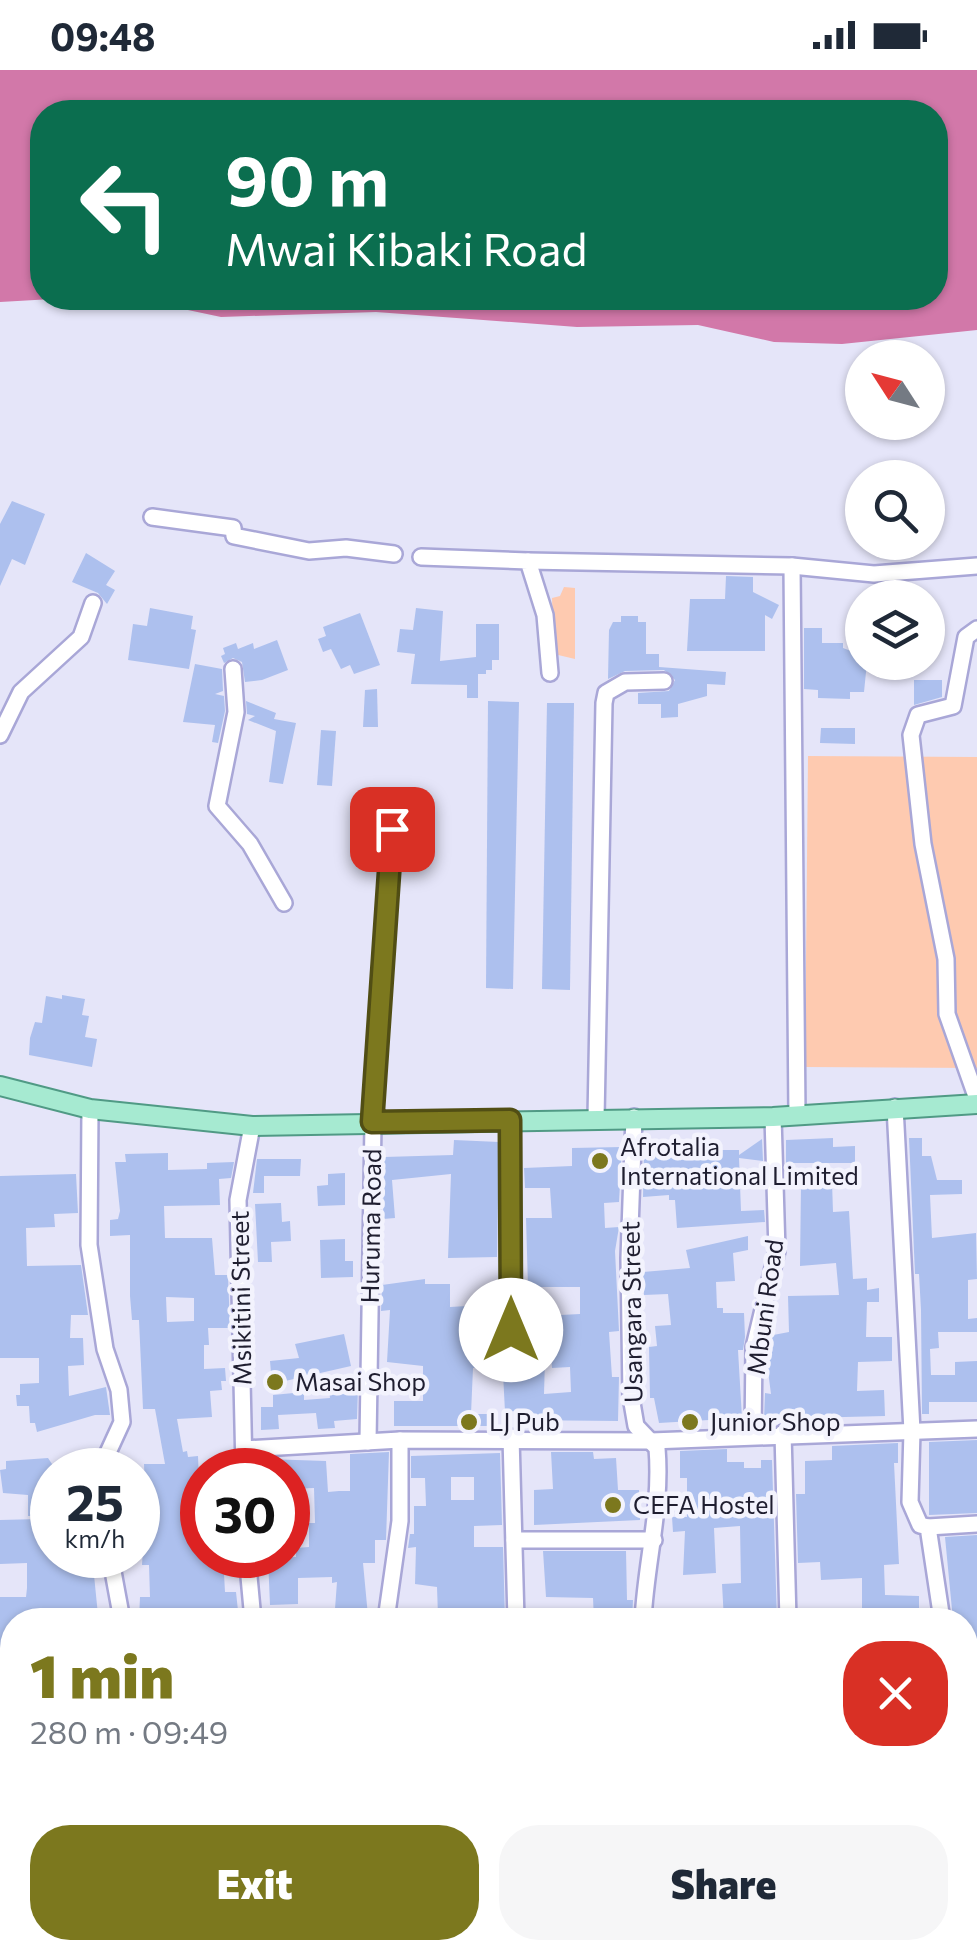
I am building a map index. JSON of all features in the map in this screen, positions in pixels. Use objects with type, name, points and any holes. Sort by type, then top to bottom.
[{"type":"main road","points":[[0,1086],[90,1109],[252,1126],[634,1116],[772,1117],[977,1102]]},
{"type":"street","points":[[152,517],[233,528],[234,536],[309,552],[346,548],[394,554]]},
{"type":"street","points":[[421,557],[792,566],[874,574],[977,566]]},
{"type":"street","points":[[528,561],[545,615],[550,673]]},
{"type":"street","points":[[792,566],[797,1114]]},
{"type":"street","points":[[0,735],[21,692],[80,637],[93,603]]},
{"type":"street","points":[[977,629],[966,637],[952,706],[918,716],[911,735],[924,844],[946,959],[950,1031],[977,1102]]},
{"type":"street","points":[[233,669],[236,712],[217,806],[250,844],[284,903]]},
{"type":"street","points":[[596,1118],[604,703],[614,686],[664,680]]},
{"type":"street","name":"Huruma Road","points":[[368,1442],[372,1122],[392,829]]},
{"type":"street","points":[[895,1107],[912,1431],[910,1502],[920,1525],[977,1524]]},
{"type":"street","points":[[90,1109],[89,1245],[105,1349],[119,1390],[122,1422],[110,1448]]},
{"type":"street","name":"Usangara Street","points":[[634,1116],[631,1397],[636,1426],[658,1448],[660,1484],[644,1608]]},
{"type":"street","name":"Mbuni Road","points":[[753,1436],[754,1347],[777,1251],[772,1117]]},
{"type":"street","points":[[510,1120],[511,1330]]},
{"type":"street","name":"Msikitini Street","points":[[244,1448],[238,1200],[252,1126]]},
{"type":"street","points":[[262,1448],[400,1440],[651,1441],[783,1432],[977,1429]]},
{"type":"street","points":[[783,1432],[788,1608]]},
{"type":"street","points":[[511,1438],[516,1608]]},
{"type":"street","points":[[388,1608],[400,1521],[400,1440]]},
{"type":"street","points":[[928,1527],[940,1608]]},
{"type":"street","points":[[514,1540],[654,1540]]},
{"type":"street","points":[[114,1578],[120,1608]]},
{"type":"street","points":[[249,1578],[251,1608]]},
{"type":"shaded area","points":[[0,70],[977,70],[977,330],[845,340],[842,344],[774,342],[698,325],[577,327],[376,312],[221,317],[188,310],[948,310],[948,100],[30,100],[30,300],[0,302]]},
{"type":"shaded area","points":[[564,587],[575,588],[575,659],[554,654],[552,598],[560,596]]},
{"type":"shaded area","points":[[808,756],[977,757],[977,1068],[805,1067]]},
{"type":"building","points":[[12,501],[45,514],[25,565],[12,559],[0,586],[0,524]]},
{"type":"building","points":[[86,553],[115,571],[106,585],[115,590],[107,604],[98,593],[72,582]]},
{"type":"building","points":[[726,576],[753,577],[753,592],[779,605],[772,619],[765,615],[765,651],[687,651],[690,599],[725,599]]},
{"type":"building","points":[[150,608],[193,616],[191,629],[196,630],[189,669],[128,660],[133,624],[147,626]]},
{"type":"building","points":[[416,608],[443,611],[440,661],[476,657],[476,624],[499,624],[499,660],[492,660],[492,670],[486,670],[486,674],[478,674],[478,698],[467,698],[467,685],[411,684],[415,654],[397,652],[400,629],[413,630]]},
{"type":"building","points":[[360,613],[380,665],[354,674],[350,665],[341,669],[331,649],[323,652],[318,639],[326,636],[323,627]]},
{"type":"building","points":[[621,616],[638,616],[638,622],[646,622],[646,654],[659,654],[659,667],[726,672],[725,685],[707,684],[707,696],[678,704],[678,717],[661,718],[661,704],[638,704],[638,693],[669,691],[675,680],[664,670],[625,671],[608,679],[609,630],[613,622],[621,622]]},
{"type":"building","points":[[804,628],[822,628],[822,643],[843,643],[845,680],[865,680],[864,692],[850,692],[850,699],[818,698],[818,690],[804,689]]},
{"type":"building","points":[[277,640],[288,670],[262,680],[245,682],[242,662],[233,658],[224,663],[221,656],[225,654],[223,648],[236,643],[238,649],[253,643],[254,649]]},
{"type":"building","points":[[195,664],[222,669],[223,691],[215,694],[224,696],[225,711],[218,743],[212,742],[215,725],[183,722]]},
{"type":"building","points":[[914,680],[942,680],[942,697],[914,705]]},
{"type":"building","points":[[377,689],[378,727],[363,727],[365,690]]},
{"type":"building","points":[[246,701],[276,713],[274,719],[296,723],[283,784],[269,782],[276,731],[248,720],[255,716],[247,714]]},
{"type":"building","points":[[488,701],[519,702],[513,989],[486,988]]},
{"type":"building","points":[[547,703],[574,703],[570,990],[542,989]]},
{"type":"building","points":[[821,728],[855,728],[855,744],[820,743]]},
{"type":"building","points":[[321,730],[336,731],[332,786],[317,785]]},
{"type":"building","points":[[62,995],[85,999],[82,1015],[89,1016],[85,1037],[97,1039],[92,1067],[29,1055],[30,1038],[35,1022],[42,1023],[46,996],[62,999]]},
{"type":"building","points":[[833,1138],[833,1147],[855,1146],[855,1163],[786,1163],[786,1140]]},
{"type":"building","points":[[909,1138],[922,1138],[922,1156],[931,1156],[937,1180],[962,1180],[962,1194],[930,1195],[932,1238],[976,1233],[977,1279],[968,1280],[968,1319],[977,1318],[977,1332],[938,1332],[939,1348],[930,1349],[931,1375],[955,1375],[955,1362],[977,1361],[977,1402],[929,1402],[929,1414],[922,1414],[921,1310],[919,1274],[915,1274]]},
{"type":"building","points":[[762,1139],[763,1161],[739,1158],[741,1211],[764,1210],[765,1222],[677,1228],[675,1200],[669,1200],[669,1195],[643,1197],[644,1150],[739,1150],[739,1155]]},
{"type":"building","points":[[454,1140],[499,1142],[497,1257],[448,1258],[451,1174],[392,1180],[395,1218],[383,1219],[384,1157],[453,1155]]},
{"type":"building","points":[[622,1147],[619,1202],[604,1203],[605,1228],[619,1227],[615,1251],[619,1331],[609,1332],[612,1377],[619,1377],[618,1421],[516,1420],[516,1411],[505,1412],[503,1373],[520,1374],[520,1359],[545,1360],[544,1394],[571,1392],[570,1367],[552,1368],[550,1343],[554,1343],[554,1327],[562,1326],[561,1315],[580,1314],[580,1287],[528,1287],[526,1218],[552,1218],[550,1188],[525,1188],[524,1168],[572,1166],[572,1148]]},
{"type":"building","points":[[168,1153],[168,1170],[207,1169],[207,1163],[234,1162],[231,1178],[219,1179],[220,1205],[164,1206],[165,1238],[212,1238],[215,1275],[228,1275],[230,1328],[208,1328],[209,1345],[204,1345],[204,1369],[225,1368],[226,1381],[221,1381],[222,1390],[210,1391],[212,1417],[177,1419],[182,1448],[180,1578],[224,1578],[225,1592],[236,1592],[238,1608],[140,1608],[140,1597],[150,1597],[149,1578],[160,1578],[160,1464],[165,1464],[155,1409],[143,1409],[139,1320],[132,1320],[130,1296],[130,1235],[110,1236],[110,1220],[118,1219],[120,1211],[115,1162],[126,1162],[125,1154]],"holes":[[[166,1297],[194,1298],[194,1321],[167,1322]]]},
{"type":"building","points":[[257,1159],[301,1159],[300,1176],[264,1176],[264,1193],[253,1193]]},
{"type":"building","points":[[345,1173],[345,1205],[318,1206],[317,1186],[328,1185],[328,1174]]},
{"type":"building","points":[[76,1174],[78,1213],[54,1214],[55,1227],[26,1228],[27,1266],[81,1265],[88,1315],[71,1315],[70,1338],[83,1338],[84,1365],[68,1366],[69,1396],[106,1387],[110,1415],[95,1415],[37,1432],[35,1423],[30,1423],[29,1406],[17,1406],[16,1395],[20,1395],[20,1384],[39,1383],[39,1358],[0,1358],[0,1176]]},
{"type":"building","points":[[832,1182],[833,1212],[849,1211],[853,1279],[867,1278],[867,1290],[879,1288],[879,1302],[867,1302],[866,1337],[892,1337],[892,1361],[858,1362],[857,1391],[884,1390],[885,1416],[764,1419],[765,1393],[771,1394],[765,1348],[768,1336],[789,1332],[788,1296],[839,1295],[836,1263],[800,1266],[801,1184]]},
{"type":"building","points":[[281,1203],[282,1222],[290,1221],[291,1241],[271,1242],[272,1262],[258,1262],[255,1204]]},
{"type":"building","points":[[748,1236],[748,1250],[733,1253],[735,1281],[716,1282],[717,1308],[723,1308],[723,1313],[744,1313],[743,1350],[738,1350],[742,1418],[659,1423],[654,1398],[650,1398],[649,1347],[657,1346],[655,1326],[671,1325],[668,1294],[644,1295],[643,1272],[690,1268],[686,1250]]},
{"type":"building","points":[[345,1239],[345,1261],[353,1261],[353,1277],[321,1278],[320,1240]]},
{"type":"building","points":[[425,1279],[425,1284],[450,1284],[450,1307],[484,1305],[484,1287],[496,1287],[497,1322],[491,1322],[497,1365],[473,1368],[471,1414],[487,1414],[487,1426],[394,1426],[394,1401],[423,1401],[423,1366],[387,1362],[390,1310],[381,1311],[382,1285]]},
{"type":"building","points":[[344,1334],[351,1366],[272,1384],[270,1361],[299,1358],[295,1344]]},
{"type":"building","points":[[358,1387],[357,1419],[334,1421],[335,1428],[318,1429],[316,1413],[278,1415],[279,1429],[261,1430],[261,1407],[273,1407],[273,1395],[304,1392],[304,1400],[330,1398],[329,1390]]},
{"type":"building","points":[[977,1440],[977,1513],[929,1515],[929,1442]]},
{"type":"building","points":[[898,1443],[898,1463],[894,1463],[899,1564],[884,1565],[885,1595],[919,1596],[919,1608],[862,1608],[862,1578],[821,1580],[820,1562],[798,1563],[796,1494],[805,1494],[805,1461],[832,1460],[832,1446]]},
{"type":"building","points":[[727,1449],[727,1462],[744,1462],[744,1468],[761,1468],[761,1460],[772,1460],[777,1608],[723,1608],[722,1584],[741,1583],[740,1526],[714,1528],[716,1573],[683,1575],[685,1531],[673,1532],[672,1517],[687,1517],[687,1478],[680,1478],[680,1451]]},
{"type":"building","points":[[389,1452],[386,1540],[375,1540],[375,1563],[363,1563],[367,1608],[335,1608],[337,1582],[332,1583],[332,1577],[310,1578],[310,1523],[315,1523],[310,1460],[326,1461],[328,1492],[350,1491],[350,1454]]},
{"type":"building","points":[[551,1452],[593,1452],[594,1459],[616,1458],[618,1490],[639,1490],[640,1520],[534,1525],[534,1490],[553,1489]]},
{"type":"building","points":[[500,1453],[502,1525],[474,1526],[474,1547],[503,1547],[505,1608],[438,1608],[437,1587],[415,1584],[416,1547],[408,1548],[410,1534],[414,1534],[414,1506],[426,1506],[425,1478],[411,1478],[411,1456]],"holes":[[[451,1477],[474,1477],[474,1500],[451,1500]]]},
{"type":"building","points":[[30,1459],[30,1516],[28,1495],[3,1493],[0,1470],[6,1469],[6,1461]]},
{"type":"building","points":[[30,1519],[30,1578],[94,1578],[97,1608],[0,1608],[0,1597],[26,1597],[27,1563],[0,1564],[0,1520]]},
{"type":"building","points":[[977,1535],[977,1608],[952,1608],[945,1537]]},
{"type":"building","points":[[543,1551],[626,1551],[627,1600],[633,1600],[633,1608],[593,1608],[593,1598],[546,1597]]},
{"type":"building","points":[[269,1578],[298,1578],[298,1604],[270,1605]]},
{"type":"place","name":"Afrotalia International Limited","points":[[600,1161]]},
{"type":"place","name":"Masai Shop","points":[[275,1382]]},
{"type":"place","name":"LJ Pub","points":[[469,1422]]},
{"type":"place","name":"Junior Shop","points":[[690,1422]]},
{"type":"place","name":"CEFA Hostel","points":[[613,1505]]},
{"type":"route","points":[[392,829],[372,1122],[510,1120],[511,1330]]}]
